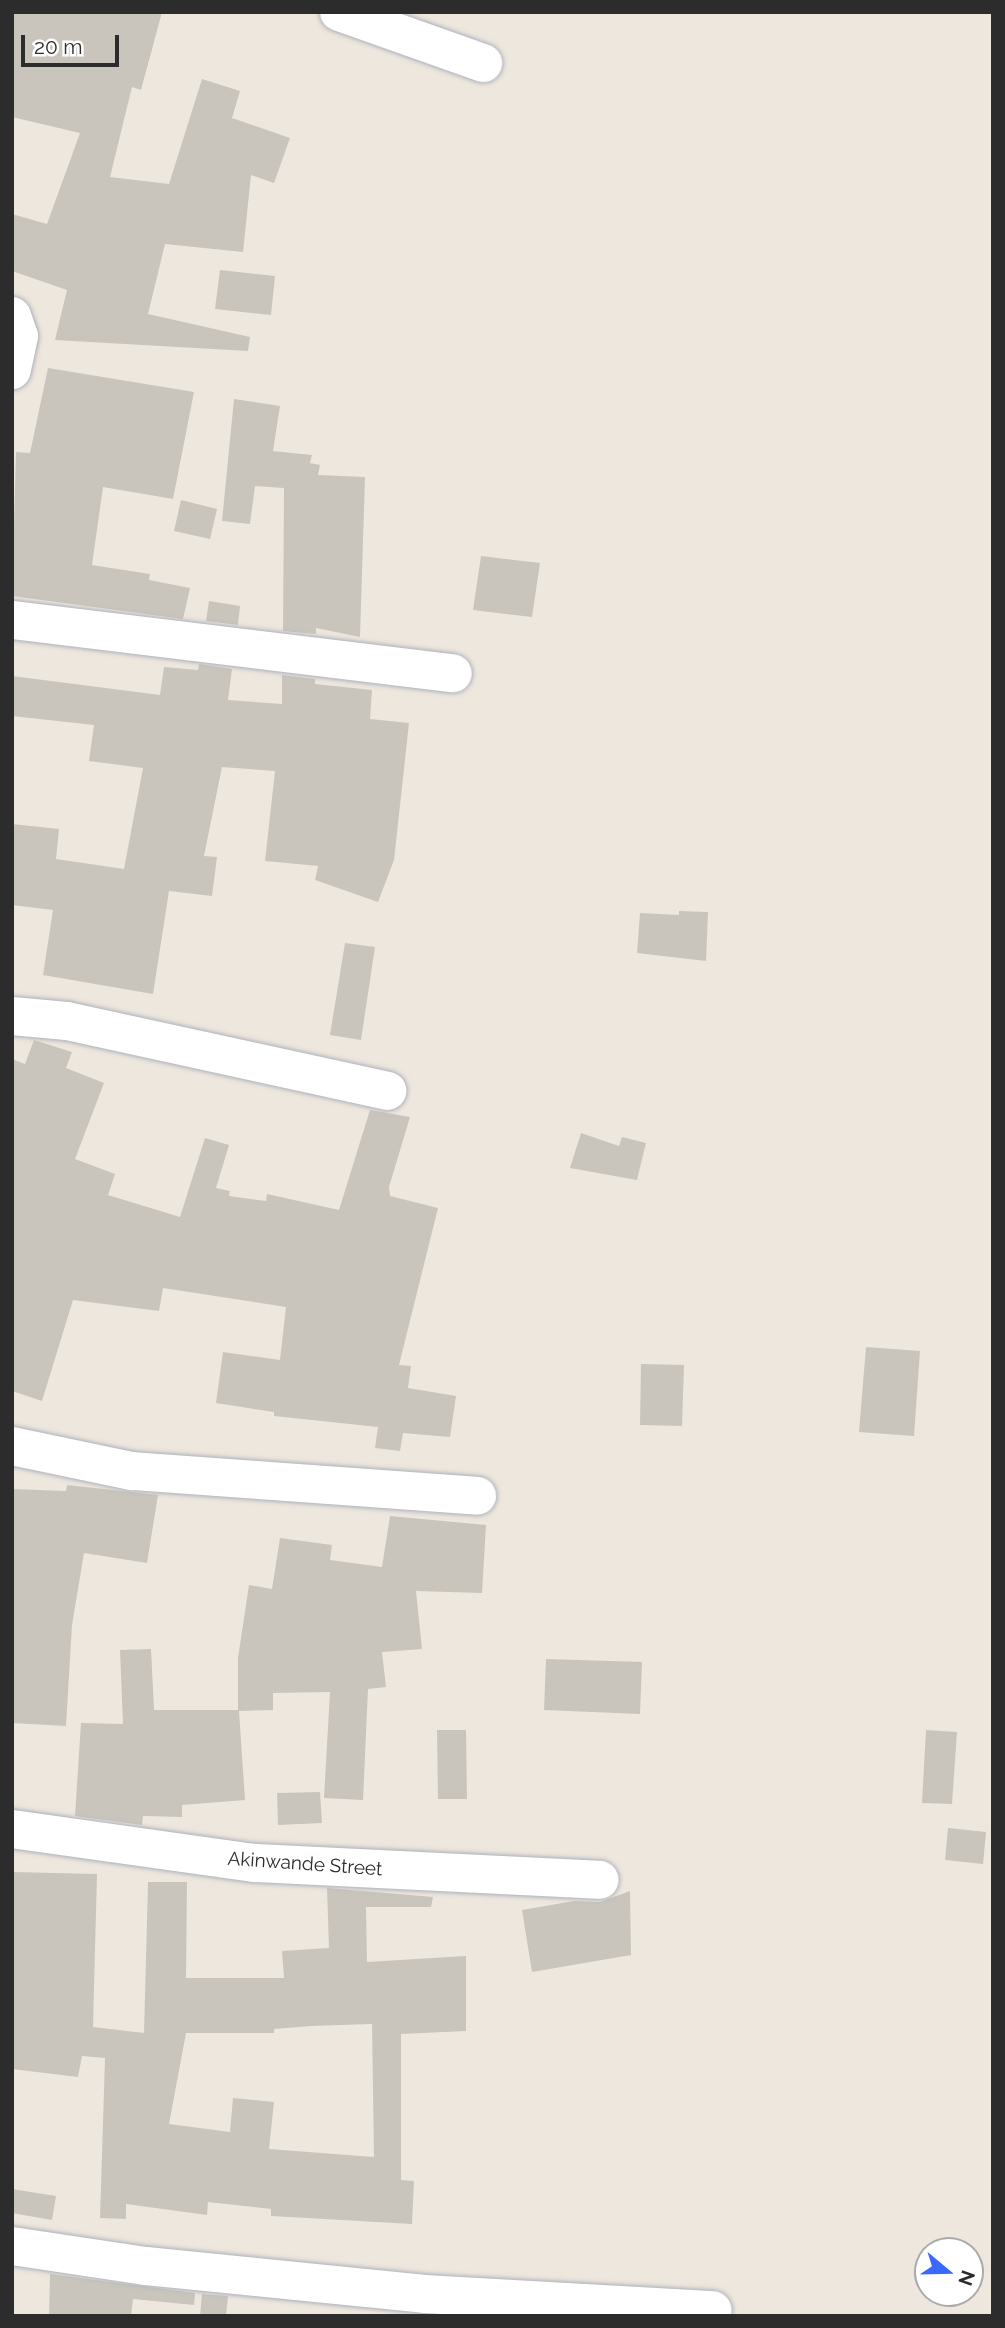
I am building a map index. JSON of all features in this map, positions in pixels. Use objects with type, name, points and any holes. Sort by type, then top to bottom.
[{"type":"street","points":[[339,12],[483,63]]},
{"type":"street","points":[[12,316],[19,336],[12,370]]},
{"type":"street","points":[[12,620],[453,673]]},
{"type":"street","points":[[12,1016],[66,1021],[387,1091]]},
{"type":"street","points":[[12,1447],[132,1471],[477,1496]]},
{"type":"street","name":"Akinwande Street","points":[[12,1829],[255,1863],[600,1880]]},
{"type":"street","points":[[12,2246],[146,2266],[425,2294],[713,2310]]},
{"type":"building","points":[[12,12],[162,12],[141,90],[132,87],[110,177],[169,184],[202,79],[240,91],[232,118],[290,138],[274,183],[251,175],[243,252],[165,244],[148,314],[250,337],[248,351],[55,340],[67,290],[12,271],[12,214],[47,224],[80,133],[12,117]]},
{"type":"building","points":[[220,270],[275,276],[271,315],[215,309]]},
{"type":"building","points":[[48,368],[194,392],[173,499],[103,487],[92,565],[150,574],[149,580],[190,588],[183,619],[12,596],[16,452],[30,453]]},
{"type":"building","points":[[234,399],[280,406],[273,451],[312,455],[310,463],[320,465],[318,475],[365,477],[360,637],[316,628],[316,634],[283,631],[284,488],[255,486],[250,524],[222,521]]},
{"type":"building","points":[[181,500],[217,509],[210,539],[174,531]]},
{"type":"building","points":[[481,556],[540,563],[532,617],[473,610]]},
{"type":"building","points":[[209,601],[240,606],[238,625],[206,621]]},
{"type":"building","points":[[199,664],[232,669],[228,700],[282,704],[282,675],[315,679],[315,684],[372,690],[370,719],[409,723],[394,860],[378,902],[315,880],[318,866],[265,861],[275,771],[222,767],[204,856],[217,857],[212,896],[169,891],[153,994],[43,975],[53,910],[12,905],[12,824],[59,829],[56,859],[124,869],[143,768],[89,761],[94,725],[12,716],[12,676],[160,695],[164,667],[198,670]]},
{"type":"building","points":[[679,911],[708,912],[706,961],[637,953],[640,913],[679,915]]},
{"type":"building","points":[[345,943],[375,947],[361,1040],[330,1035]]},
{"type":"building","points":[[34,1040],[72,1052],[66,1068],[104,1083],[75,1159],[115,1174],[108,1195],[180,1217],[205,1138],[229,1145],[216,1188],[230,1191],[229,1196],[266,1201],[267,1194],[339,1210],[370,1110],[410,1117],[389,1187],[390,1196],[438,1208],[399,1365],[411,1366],[408,1388],[456,1396],[450,1437],[403,1433],[400,1451],[375,1448],[378,1427],[274,1416],[274,1412],[216,1403],[223,1352],[280,1360],[286,1307],[163,1288],[159,1311],[73,1300],[42,1401],[12,1391],[12,1059],[25,1064]]},
{"type":"building","points":[[581,1133],[619,1146],[622,1137],[646,1143],[637,1180],[570,1168]]},
{"type":"building","points":[[866,1347],[920,1351],[914,1436],[859,1432]]},
{"type":"building","points":[[641,1364],[684,1365],[682,1426],[640,1425]]},
{"type":"building","points":[[67,1485],[158,1495],[147,1563],[84,1553],[72,1625],[66,1726],[12,1723],[12,1489],[66,1491]]},
{"type":"building","points":[[390,1516],[486,1525],[482,1593],[416,1591],[422,1649],[382,1652],[386,1687],[368,1689],[363,1800],[324,1798],[330,1692],[273,1693],[273,1710],[239,1711],[245,1800],[182,1805],[182,1817],[143,1816],[142,1825],[75,1816],[81,1723],[123,1724],[120,1650],[151,1649],[154,1710],[238,1710],[238,1658],[249,1585],[272,1589],[280,1538],[332,1545],[330,1560],[382,1567]]},
{"type":"building","points":[[546,1659],[642,1662],[640,1714],[544,1710]]},
{"type":"building","points":[[437,1730],[466,1730],[467,1799],[438,1799]]},
{"type":"building","points":[[926,1730],[957,1732],[952,1804],[922,1803]]},
{"type":"building","points":[[320,1792],[322,1823],[278,1825],[277,1793]]},
{"type":"building","points":[[948,1828],[986,1832],[983,1864],[945,1860]]},
{"type":"building","points":[[12,1872],[97,1874],[93,2027],[144,2033],[148,1882],[187,1882],[186,1978],[284,1978],[282,1951],[329,1948],[327,1888],[433,1897],[431,1907],[366,1907],[367,1962],[466,1956],[466,2031],[401,2034],[401,2180],[414,2181],[412,2224],[271,2216],[271,2209],[208,2202],[207,2215],[126,2204],[126,2219],[100,2218],[105,2058],[82,2056],[78,2077],[12,2069]],"holes":[[[372,2024],[374,2157],[269,2149],[274,2102],[233,2098],[230,2132],[169,2124],[186,2033],[274,2033],[274,2029]]]},
{"type":"building","points":[[630,1891],[631,1955],[532,1972],[522,1910],[574,1901],[600,1902]]},
{"type":"building","points":[[12,2189],[56,2196],[52,2220],[12,2213]]},
{"type":"building","points":[[50,2274],[195,2293],[194,2305],[133,2299],[131,2316],[49,2316]]},
{"type":"building","points":[[202,2294],[228,2296],[226,2316],[200,2316]]}]
